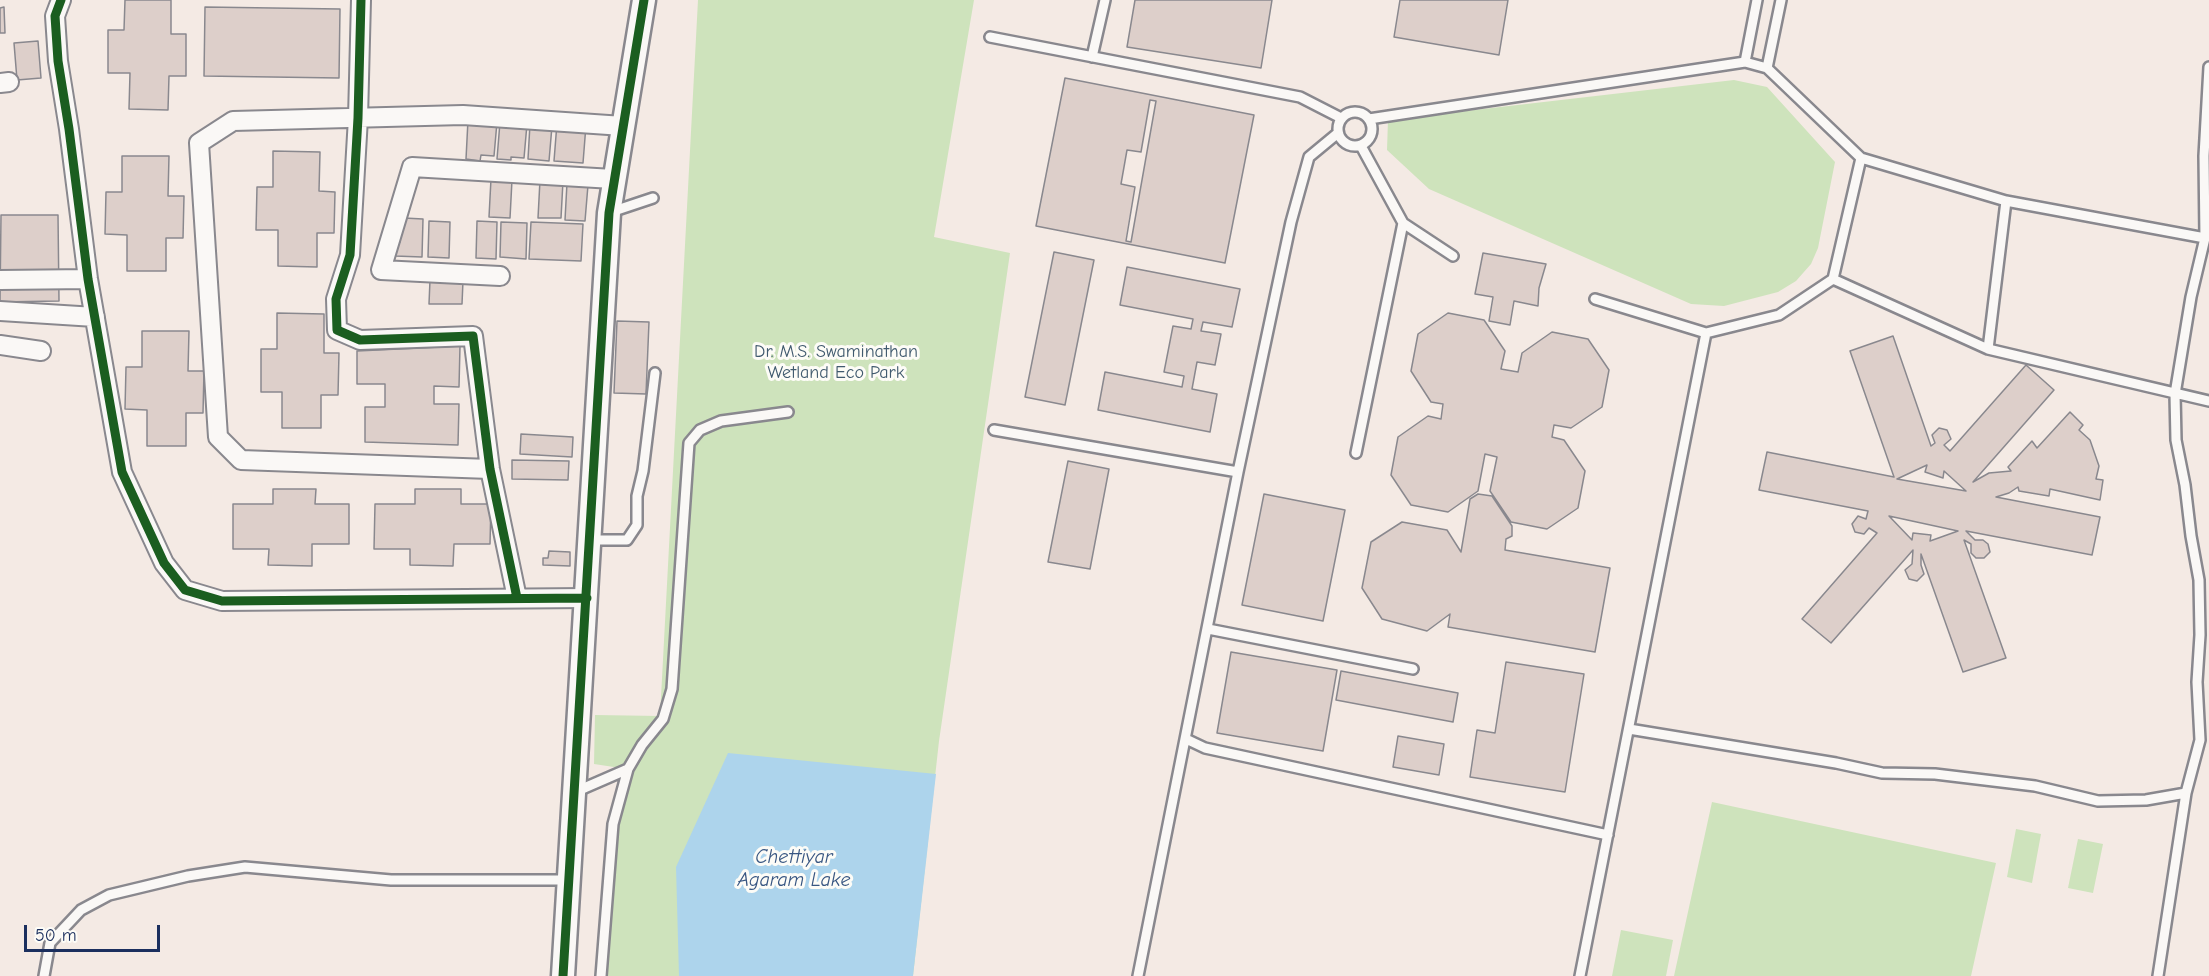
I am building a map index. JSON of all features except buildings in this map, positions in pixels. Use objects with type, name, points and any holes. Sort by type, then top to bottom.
[{"type":"street","points":[[61,0],[55,16],[58,61],[88,279],[122,472],[164,563],[185,590],[222,601],[587,598]]},
{"type":"street","points":[[361,0],[358,118],[350,255],[336,299],[338,330],[360,340],[473,336],[489,469],[517,598]]},
{"type":"street","points":[[563,976],[609,213],[644,0]]},
{"type":"street","points":[[489,469],[241,460],[218,437],[199,143],[232,121],[463,115],[623,126]]},
{"type":"street","points":[[500,276],[381,270],[412,167],[613,179]]},
{"type":"street","points":[[0,280],[88,279]]},
{"type":"street","points":[[0,311],[94,317]]},
{"type":"street","points":[[0,345],[41,351]]},
{"type":"lane","points":[[1092,57],[1105,0]]},
{"type":"lane","points":[[1745,62],[1757,0]]},
{"type":"lane","points":[[1767,68],[1781,0]]},
{"type":"lane","points":[[990,37],[1300,97],[1341,118]]},
{"type":"lane","points":[[1368,119],[1745,62],[1767,68],[1861,158],[2006,201],[2205,238]]},
{"type":"lane","points":[[2158,976],[2186,793],[2200,740],[2197,682],[2200,635],[2199,580],[2191,536],[2186,484],[2176,440],[2175,394],[2191,297],[2205,238],[2204,156],[2209,67]]},
{"type":"lane","points":[[1355,111],[1363,114],[1372,126],[1368,141],[1362,146],[1346,145],[1338,132],[1341,118],[1355,111]]},
{"type":"lane","points":[[1138,976],[1238,472],[1291,222],[1309,157],[1338,132]]},
{"type":"lane","points":[[1362,146],[1403,223],[1453,256]]},
{"type":"lane","points":[[1595,300],[1706,333],[1779,315],[1833,279],[1861,158]]},
{"type":"lane","points":[[609,213],[653,198]]},
{"type":"lane","points":[[1988,349],[2006,201]]},
{"type":"lane","points":[[1356,453],[1403,223]]},
{"type":"lane","points":[[1833,279],[1988,349],[2209,401]]},
{"type":"lane","points":[[1580,976],[1706,333]]},
{"type":"lane","points":[[590,540],[627,540],[637,525],[638,496],[644,471],[655,373]]},
{"type":"lane","points":[[601,976],[613,824],[628,769],[642,745],[663,719],[672,689],[689,443],[700,430],[721,421],[788,412]]},
{"type":"lane","points":[[994,430],[1238,472]]},
{"type":"lane","points":[[1208,629],[1413,669]]},
{"type":"lane","points":[[1629,729],[1836,763],[1882,773],[1935,774],[2035,786],[2098,801],[2146,800],[2186,793]]},
{"type":"lane","points":[[1186,739],[1204,748],[1608,835]]},
{"type":"lane","points":[[575,792],[628,769]]},
{"type":"lane","points":[[44,976],[51,943],[81,910],[109,895],[188,876],[245,867],[391,880],[569,880]]},
{"type":"green space","name":"Dr. M.S. Swaminathan Wetland Eco Park","points":[[698,0],[974,0],[934,237],[1010,253],[939,741],[913,976],[601,976],[613,824],[627,769],[594,764],[595,715],[660,716]]},
{"type":"green space","points":[[1734,80],[1767,87],[1835,162],[1818,248],[1811,264],[1796,281],[1778,292],[1724,306],[1691,304],[1429,189],[1387,150],[1388,120]]},
{"type":"green space","points":[[1712,802],[1996,863],[1971,976],[1674,976]]},
{"type":"green space","points":[[2016,829],[2041,834],[2032,883],[2007,877]]},
{"type":"green space","points":[[2078,839],[2103,844],[2093,893],[2068,888]]},
{"type":"green space","points":[[1621,930],[1673,940],[1666,976],[1612,976]]},
{"type":"water","name":"Chettiyar Agaram Lake","points":[[728,753],[936,774],[913,976],[679,976],[676,867]]},
{"type":"cycle path","points":[[61,0],[55,16],[58,61],[88,279],[122,472],[164,563],[185,590],[222,601],[587,598]]},
{"type":"cycle path","points":[[361,0],[358,118],[350,255],[336,299],[337,330],[360,340],[473,336],[490,469],[517,598]]},
{"type":"cycle path","points":[[563,976],[609,213],[644,0]]}]
